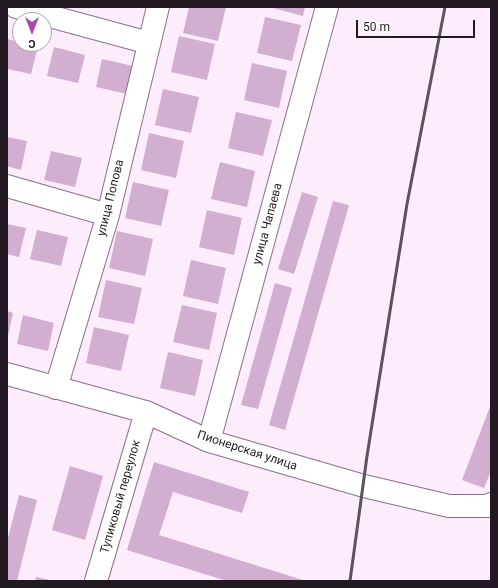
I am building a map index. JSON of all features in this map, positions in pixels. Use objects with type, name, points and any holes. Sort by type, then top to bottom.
[{"type":"street","points":[[16,7],[149,43]]},
{"type":"street","name":"улица Попова","points":[[56,388],[108,214],[158,7]]},
{"type":"street","name":"улица Чапаева","points":[[209,441],[327,7]]},
{"type":"street","points":[[7,186],[108,214]]},
{"type":"street","name":"Пионерская улица","points":[[7,374],[146,412],[209,441],[364,486],[449,506],[488,506],[491,504]]},
{"type":"street","name":"Тупиковый переулок","points":[[96,581],[146,412]]},
{"type":"building","points":[[189,7],[226,7],[218,41],[183,33]]},
{"type":"building","points":[[269,7],[305,7],[303,16]]},
{"type":"building","points":[[265,17],[301,25],[292,61],[257,53]]},
{"type":"building","points":[[179,36],[215,44],[207,80],[171,72]]},
{"type":"building","points":[[7,39],[12,40],[12,52],[36,52],[31,74],[7,69]]},
{"type":"building","points":[[54,47],[85,55],[78,83],[47,76]]},
{"type":"building","points":[[102,59],[133,66],[127,94],[96,87]]},
{"type":"building","points":[[252,63],[287,71],[279,108],[244,100]]},
{"type":"building","points":[[163,89],[199,97],[191,133],[155,125]]},
{"type":"building","points":[[236,112],[272,120],[263,156],[228,148]]},
{"type":"building","points":[[149,133],[184,141],[176,178],[141,170]]},
{"type":"building","points":[[7,137],[27,141],[21,170],[7,166]]},
{"type":"building","points":[[51,151],[82,158],[75,187],[44,180]]},
{"type":"building","points":[[220,162],[255,171],[247,207],[211,199]]},
{"type":"building","points":[[133,182],[169,190],[161,226],[125,218]]},
{"type":"building","points":[[302,192],[318,197],[294,274],[278,269]]},
{"type":"building","points":[[333,201],[349,205],[285,430],[269,425]]},
{"type":"building","points":[[207,210],[242,218],[234,255],[199,247]]},
{"type":"building","points":[[7,224],[26,228],[19,257],[7,254]]},
{"type":"building","points":[[37,230],[68,237],[61,266],[30,259]]},
{"type":"building","points":[[117,231],[153,239],[145,276],[109,268]]},
{"type":"building","points":[[191,260],[226,268],[218,304],[183,296]]},
{"type":"building","points":[[106,280],[142,288],[134,324],[98,317]]},
{"type":"building","points":[[275,283],[292,288],[258,409],[241,405]]},
{"type":"building","points":[[182,305],[217,313],[209,350],[173,342]]},
{"type":"building","points":[[7,311],[13,313],[8,336],[7,336]]},
{"type":"building","points":[[23,315],[54,323],[48,351],[17,344]]},
{"type":"building","points":[[94,327],[129,335],[121,371],[86,363]]},
{"type":"building","points":[[168,352],[203,360],[195,396],[160,388]]},
{"type":"building","points":[[491,404],[491,471],[484,488],[462,480]]},
{"type":"building","points":[[154,462],[249,492],[242,513],[173,492],[159,535],[306,581],[227,581],[127,550]]},
{"type":"building","points":[[70,466],[103,476],[85,540],[52,530]]},
{"type":"building","points":[[19,495],[37,500],[17,581],[7,581],[7,542]]},
{"type":"building","points":[[36,577],[50,580],[50,581],[35,581]]},
{"type":"railway","points":[[350,581],[367,456],[407,204],[445,7]]}]
